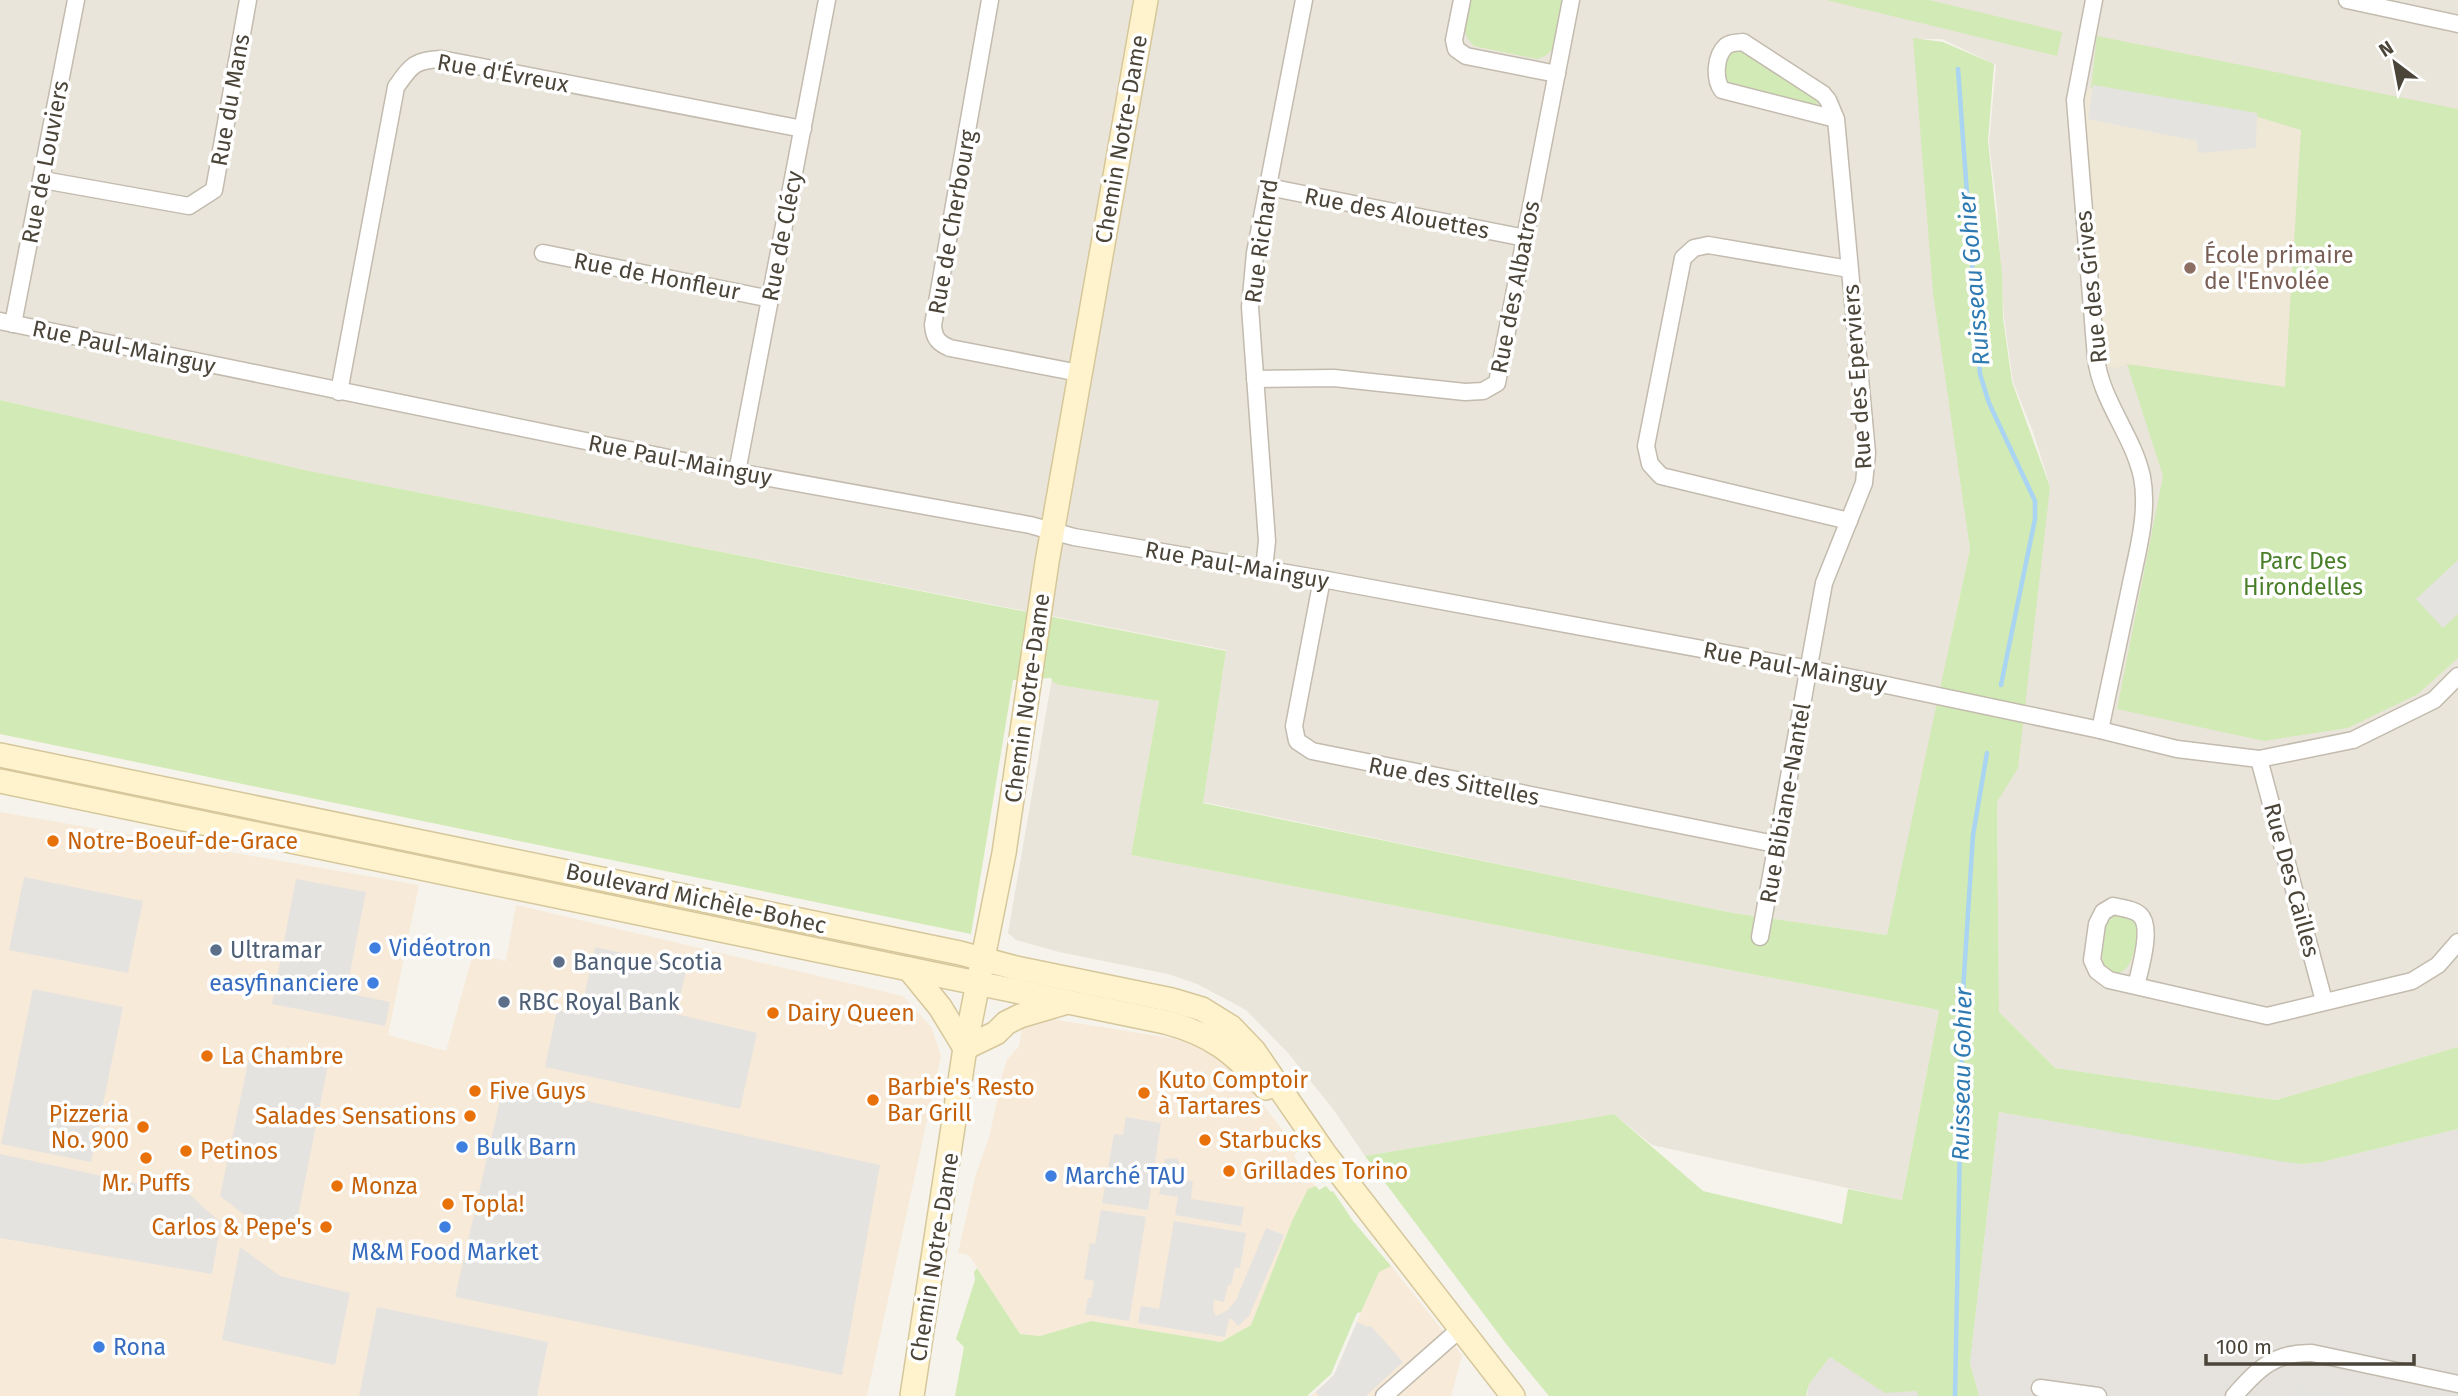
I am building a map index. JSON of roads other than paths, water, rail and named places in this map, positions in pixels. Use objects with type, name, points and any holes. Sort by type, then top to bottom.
[{"type":"street","name":"Rue de Louviers","points":[[7,323],[43,180],[76,0]]},
{"type":"street","name":"Rue du Mans","points":[[43,180],[189,206],[214,190],[248,0]]},
{"type":"street","name":"Rue de Clécy","points":[[737,472],[827,0]]},
{"type":"street","name":"Rue de Cherbourg","points":[[990,0],[933,325],[934,335],[940,344],[950,348],[1079,373]]},
{"type":"street","name":"Chemin Notre-Dame","points":[[912,1396],[965,1048],[1004,853],[1052,531],[1146,0]]},
{"type":"street","name":"Rue Richard","points":[[1264,569],[1267,541],[1250,307],[1255,253],[1304,0]]},
{"type":"street","points":[[1462,0],[1454,40],[1457,50],[1466,56],[1557,74]]},
{"type":"street","name":"Rue des Albatros","points":[[1255,379],[1334,378],[1465,392],[1483,391],[1497,383],[1571,0]]},
{"type":"street","name":"Rue des Grives","points":[[2094,0],[2075,100],[2095,348],[2103,387],[2131,444],[2142,477],[2144,502],[2140,542],[2100,730]]},
{"type":"street","points":[[2347,0],[2399,5],[2458,24]]},
{"type":"street","name":"Rue des Eperviers","points":[[1810,669],[1824,583],[1864,483],[1867,453],[1836,119],[1823,94],[1743,42],[1725,47],[1721,53],[1716,77],[1722,90],[1836,119]]},
{"type":"street","name":"Rue d'Évreux","points":[[339,392],[396,87],[410,66],[425,60],[441,59],[803,129]]},
{"type":"street","name":"Rue des Alouettes","points":[[1268,187],[1525,238]]},
{"type":"street","points":[[1849,269],[1708,245],[1694,248],[1683,258],[1646,446],[1650,464],[1661,476],[1849,521]]},
{"type":"street","name":"Rue de Honfleur","points":[[543,253],[771,299]]},
{"type":"street","name":"Rue Paul-Mainguy","points":[[7,323],[737,472],[1074,537],[1322,579],[1810,669],[2100,730],[2177,749],[2259,759],[2353,740],[2434,700],[2458,676]]},
{"type":"street","name":"Rue des Sittelles","points":[[1322,579],[1294,726],[1297,741],[1312,751],[1775,844]]},
{"type":"street","name":"Rue Bibiane-Nantel","points":[[1760,937],[1775,844],[1810,669]]},
{"type":"street","name":"Boulevard Michèle-Bohec","points":[[0,755],[983,959],[1172,1000],[1214,1016],[1249,1044],[1325,1154],[1513,1396]]},
{"type":"street","name":"Rue Des Cailles","points":[[2259,759],[2324,1001]]},
{"type":"street","name":"Boulevard Michèle-Bohec","points":[[0,782],[1176,1025],[1201,1033],[1219,1043],[1248,1068],[1325,1154]]},
{"type":"street","points":[[2136,986],[2147,928],[2141,915],[2113,906],[2103,912],[2097,924],[2092,960],[2097,971],[2109,980],[2267,1016],[2412,981],[2438,965],[2458,942]]},
{"type":"street","points":[[909,969],[940,1007],[965,1048],[996,1033],[1006,1023],[1020,1016],[1071,1002]]},
{"type":"street","points":[[1384,1396],[1460,1329]]},
{"type":"street","points":[[2234,1396],[2267,1363],[2299,1353],[2312,1353],[2458,1384]]},
{"type":"street","points":[[2040,1388],[2098,1396]]},
{"type":"waterway","name":"Ruisseau Gohier","points":[[1958,69],[1980,374],[1989,403],[2035,501],[2035,519],[2001,685]]},
{"type":"waterway","name":"Ruisseau Gohier","points":[[1955,1396],[1963,991],[1973,835],[1987,753]]},
{"type":"place","name":"École primaire de l'Envolée","points":[[2190,268]]},
{"type":"place","name":"Notre-Boeuf-de-Grace","points":[[53,841]]},
{"type":"place","name":"Vidéotron","points":[[375,948]]},
{"type":"place","name":"Ultramar","points":[[216,950]]},
{"type":"place","name":"Banque Scotia","points":[[559,962]]},
{"type":"place","name":"easyfinanciere","points":[[373,983]]},
{"type":"place","name":"RBC Royal Bank","points":[[504,1002]]},
{"type":"place","name":"Dairy Queen","points":[[773,1013]]},
{"type":"place","name":"La Chambre","points":[[207,1056]]},
{"type":"place","name":"Five Guys","points":[[475,1091]]},
{"type":"place","name":"Kuto Comptoir à Tartares","points":[[1144,1093]]},
{"type":"place","name":"Barbie's Resto Bar Grill","points":[[873,1100]]},
{"type":"place","name":"Salades Sensations","points":[[470,1116]]},
{"type":"place","name":"Pizzeria No. 900","points":[[143,1127]]},
{"type":"place","name":"Starbucks","points":[[1205,1140]]},
{"type":"place","name":"Bulk Barn","points":[[462,1147]]},
{"type":"place","name":"Petinos","points":[[186,1151]]},
{"type":"place","name":"Mr. Puffs","points":[[146,1158]]},
{"type":"place","name":"Grillades Torino","points":[[1229,1171]]},
{"type":"place","name":"Marché TAU","points":[[1051,1176]]},
{"type":"place","name":"Monza","points":[[337,1186]]},
{"type":"place","name":"Topla!","points":[[448,1204]]},
{"type":"place","name":"Carlos & Pepe's","points":[[326,1227]]},
{"type":"place","name":"M&M Food Market","points":[[445,1227]]},
{"type":"place","name":"Rona","points":[[99,1347]]},
{"type":"park label","name":"Parc Des Hirondelles","points":[[2303,574]]}]
